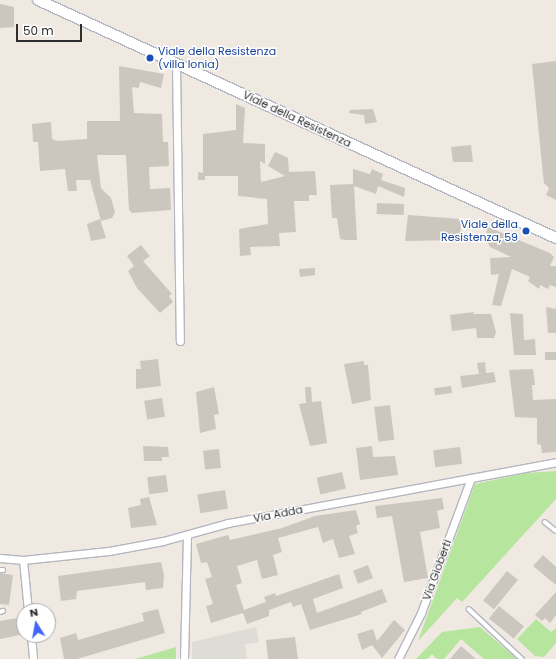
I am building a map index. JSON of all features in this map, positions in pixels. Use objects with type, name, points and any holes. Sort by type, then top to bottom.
[{"type":"main road","name":"Viale della Resistenza","points":[[38,0],[556,238]]},
{"type":"street","points":[[176,64],[180,341]]},
{"type":"street","name":"Via Adda","points":[[0,558],[23,560],[110,551],[187,535],[228,523],[556,462]]},
{"type":"street","name":"Via Gioberti","points":[[398,659],[421,613],[471,478]]},
{"type":"street","points":[[184,659],[187,535]]},
{"type":"street","points":[[23,560],[27,603]]},
{"type":"street","points":[[32,643],[33,659]]},
{"type":"lane","points":[[545,522],[556,531]]},
{"type":"lane","points":[[469,609],[522,659]]},
{"type":"green space","points":[[556,471],[556,499],[462,602],[457,598],[418,641],[475,484],[527,473]]},
{"type":"green space","points":[[536,619],[551,632],[556,628],[556,643],[544,657],[535,656],[517,639]]},
{"type":"green space","points":[[480,627],[517,659],[484,659],[461,639],[444,659],[437,659],[432,654],[427,659],[416,659],[442,632]]},
{"type":"green space","points":[[176,647],[176,659],[135,659]]},
{"type":"shaded area","points":[[256,627],[259,642],[245,644],[247,659],[192,659],[192,642]]},
{"type":"building","points":[[0,4],[14,7],[14,27],[0,28]]},
{"type":"building","points":[[556,61],[556,200],[546,195],[549,188],[544,183],[532,64]]},
{"type":"building","points":[[119,66],[164,74],[161,88],[140,82],[139,88],[132,87],[134,113],[162,114],[163,142],[168,142],[169,166],[149,167],[150,189],[170,188],[171,210],[132,213],[129,210],[126,155],[97,155],[101,188],[111,198],[115,212],[112,218],[101,221],[90,180],[76,180],[77,191],[68,191],[65,169],[40,171],[38,142],[33,142],[32,124],[51,122],[52,139],[58,141],[87,139],[87,121],[120,121]]},
{"type":"building","points":[[236,104],[245,108],[243,143],[265,144],[265,164],[260,161],[261,182],[285,176],[268,166],[275,152],[288,158],[289,172],[315,171],[317,195],[309,195],[309,201],[294,201],[296,232],[279,233],[280,246],[250,247],[251,255],[240,256],[239,229],[268,224],[267,199],[238,196],[238,176],[205,176],[205,180],[198,180],[198,172],[203,173],[203,134],[236,130]]},
{"type":"building","points":[[373,109],[377,122],[365,124],[364,115],[349,113],[350,110]]},
{"type":"building","points":[[471,145],[473,162],[453,162],[451,147]]},
{"type":"building","points":[[353,169],[370,174],[372,169],[383,174],[381,180],[405,188],[404,197],[378,186],[376,194],[354,186],[357,240],[345,240],[340,239],[337,218],[332,218],[330,185],[353,184]]},
{"type":"building","points":[[377,203],[404,204],[404,215],[377,214]]},
{"type":"building","points":[[408,215],[461,219],[460,240],[405,241]]},
{"type":"building","points":[[100,219],[106,238],[91,241],[87,224]]},
{"type":"building","points":[[488,227],[550,253],[554,257],[550,266],[556,266],[556,287],[550,285],[548,289],[540,285],[539,289],[528,281],[530,277],[512,269],[501,306],[492,305],[499,274],[491,275],[490,258],[511,257],[490,247],[485,237]]},
{"type":"building","points":[[141,245],[150,256],[143,261],[172,294],[169,296],[173,302],[160,313],[137,288],[128,271],[134,266],[127,256]]},
{"type":"building","points":[[315,268],[315,275],[300,277],[299,269]]},
{"type":"building","points":[[546,307],[556,309],[556,333],[548,333]]},
{"type":"building","points":[[474,312],[473,314],[491,314],[496,332],[494,338],[477,338],[476,328],[452,331],[450,315]]},
{"type":"building","points":[[510,313],[523,314],[524,340],[535,339],[536,355],[514,355]]},
{"type":"building","points":[[545,352],[556,352],[556,360],[545,360]]},
{"type":"building","points":[[158,359],[161,386],[136,389],[136,369],[141,369],[140,361]]},
{"type":"building","points":[[364,361],[364,365],[368,365],[371,400],[352,404],[344,364]]},
{"type":"building","points":[[485,362],[486,373],[494,372],[496,382],[462,388],[460,376],[479,374],[477,363]]},
{"type":"building","points":[[533,369],[535,385],[532,385],[533,400],[556,399],[556,452],[542,453],[541,445],[537,444],[537,418],[515,417],[509,370]]},
{"type":"building","points":[[451,386],[452,393],[435,395],[434,388]]},
{"type":"building","points":[[214,387],[219,414],[214,415],[216,429],[200,433],[196,392]]},
{"type":"building","points":[[305,387],[311,387],[312,402],[321,401],[327,443],[310,446],[299,404],[306,403]]},
{"type":"building","points":[[162,398],[165,417],[147,420],[144,401]]},
{"type":"building","points":[[390,405],[394,440],[378,442],[374,407]]},
{"type":"building","points":[[143,446],[168,447],[169,457],[162,457],[162,461],[144,461]]},
{"type":"building","points":[[372,446],[373,457],[395,456],[398,475],[360,480],[356,448]]},
{"type":"building","points":[[460,447],[462,464],[435,467],[433,450]]},
{"type":"building","points":[[219,449],[221,468],[205,470],[203,451]]},
{"type":"building","points":[[342,472],[346,489],[320,494],[317,478]]},
{"type":"building","points":[[166,475],[168,492],[149,494],[147,477]]},
{"type":"building","points":[[225,490],[228,509],[200,513],[197,494]]},
{"type":"building","points":[[149,497],[157,525],[131,528],[128,508],[141,505],[140,499]]},
{"type":"building","points":[[442,498],[444,509],[437,511],[440,528],[420,532],[428,578],[404,582],[392,516],[377,518],[375,506]]},
{"type":"building","points":[[356,510],[360,524],[356,526],[358,533],[349,536],[355,554],[339,558],[333,539],[323,543],[318,527],[278,538],[282,552],[273,555],[278,575],[262,579],[257,560],[237,566],[242,583],[236,585],[244,610],[266,602],[264,597],[275,593],[276,596],[339,574],[343,588],[313,599],[317,613],[382,589],[387,602],[361,612],[362,614],[310,630],[301,604],[293,607],[291,602],[269,610],[269,616],[247,624],[243,613],[211,623],[206,606],[213,604],[205,579],[212,577],[207,562],[201,563],[196,544],[228,535],[230,540],[282,528],[315,516]]},
{"type":"building","points":[[543,555],[556,567],[556,585],[533,566]]},
{"type":"building","points":[[161,562],[164,575],[163,588],[146,590],[145,582],[77,591],[76,599],[61,601],[58,576]]},
{"type":"building","points":[[368,565],[373,578],[358,584],[353,571]]},
{"type":"building","points":[[507,571],[518,580],[494,609],[483,601]]},
{"type":"building","points":[[0,573],[13,575],[9,605],[0,604]]},
{"type":"building","points":[[556,592],[556,615],[550,623],[545,618],[542,621],[535,615]]},
{"type":"building","points":[[499,606],[524,626],[514,639],[489,618]]},
{"type":"building","points":[[158,609],[165,633],[77,659],[64,659],[60,638],[76,633],[78,640],[144,621],[142,613]]},
{"type":"building","points":[[16,618],[16,636],[0,639],[0,621]]},
{"type":"building","points":[[394,620],[405,630],[382,658],[372,645],[362,650],[357,634],[373,629],[377,641]]},
{"type":"building","points":[[295,637],[298,659],[268,659],[266,640]]},
{"type":"building","points":[[461,646],[476,659],[450,659]]},
{"type":"place","name":"Viale della Resistenza (villa Ionia)","points":[[150,58]]},
{"type":"place","name":"Viale della Resistenza, 59","points":[[526,231]]}]
